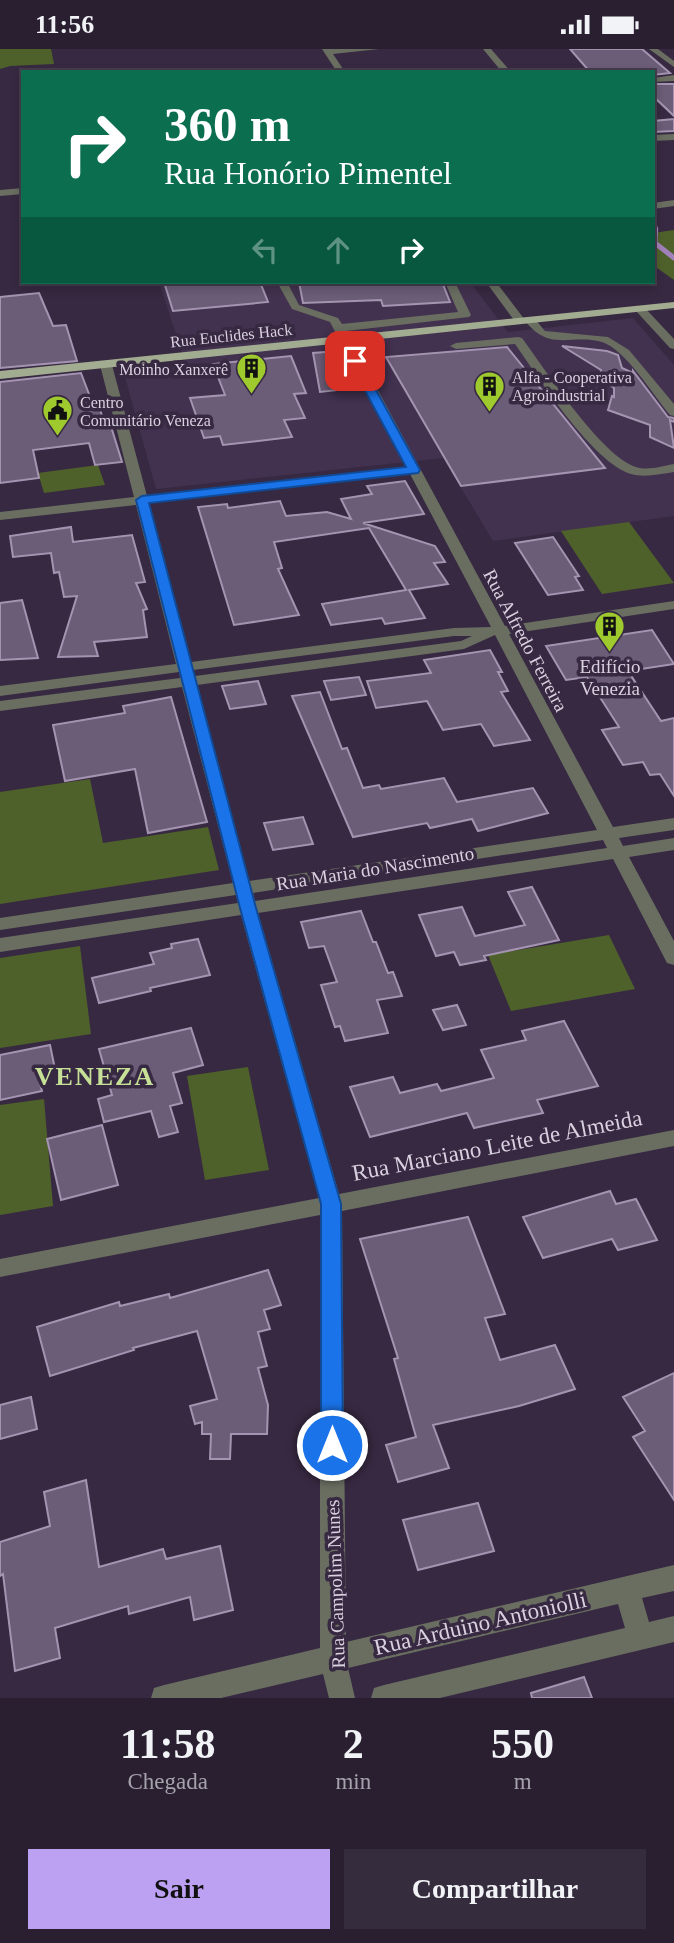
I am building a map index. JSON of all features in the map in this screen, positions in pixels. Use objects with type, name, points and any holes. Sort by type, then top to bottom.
[{"type":"main road","name":"Rua Euclides Hack","points":[[0,375],[106,365],[341,334],[674,305]]},
{"type":"street","points":[[327,51],[375,49]]},
{"type":"street","points":[[486,49],[505,70]]},
{"type":"street","points":[[653,49],[674,65]]},
{"type":"street","points":[[327,51],[340,70]]},
{"type":"street","points":[[655,80],[674,78]]},
{"type":"street","points":[[655,138],[674,137]]},
{"type":"street","points":[[0,193],[21,191]]},
{"type":"street","points":[[655,205],[674,203]]},
{"type":"street","points":[[283,284],[289,302],[296,310],[334,320],[341,334],[465,315],[451,284]]},
{"type":"street","points":[[493,284],[525,320],[541,333],[558,337],[604,339],[625,352],[674,412]]},
{"type":"street","points":[[640,309],[674,346]]},
{"type":"street","name":"Rua Alfredo Ferreira","points":[[341,334],[674,958]]},
{"type":"street","points":[[456,345],[518,340],[578,419],[617,462],[631,470],[642,472],[674,468]]},
{"type":"street","name":"Rua Campolim Nunes","points":[[106,365],[248,908],[331,1204],[333,1659],[342,1698]]},
{"type":"street","points":[[0,516],[414,470]]},
{"type":"street","points":[[0,691],[62,690],[390,647],[464,645],[498,631],[674,605]]},
{"type":"street","points":[[0,706],[62,690]]},
{"type":"street","name":"Rua Maria do Nascimento","points":[[0,924],[674,824]]},
{"type":"street","name":"Rua Maria do Nascimento","points":[[0,945],[674,844]]},
{"type":"street","points":[[470,855],[478,874]]},
{"type":"street","points":[[373,869],[380,888]]},
{"type":"street","points":[[97,909],[98,931]]},
{"type":"street","name":"Rua Marciano Leite de Almeida","points":[[0,1268],[674,1138]]},
{"type":"street","name":"Rua Arduino Antoniolli","points":[[164,1698],[674,1578]]},
{"type":"street","points":[[626,1589],[641,1637]]},
{"type":"street","points":[[384,1698],[674,1629]]},
{"type":"shaded area","points":[[160,284],[472,284],[508,332],[633,318],[674,365],[674,516],[493,541],[443,458],[156,489],[123,370],[186,365]]},
{"type":"green space","points":[[0,49],[51,49],[54,64],[0,69]]},
{"type":"green space","points":[[674,230],[674,280],[655,266],[655,233]]},
{"type":"green space","points":[[98,465],[105,485],[44,493],[38,473]]},
{"type":"green space","points":[[629,522],[674,583],[602,594],[561,531]]},
{"type":"green space","points":[[90,779],[103,843],[208,827],[219,870],[0,904],[0,792]]},
{"type":"green space","points":[[609,935],[635,989],[511,1011],[488,955]]},
{"type":"green space","points":[[80,946],[91,1034],[0,1048],[0,958]]},
{"type":"green space","points":[[248,1067],[269,1170],[205,1180],[187,1076]]},
{"type":"green space","points":[[44,1099],[53,1206],[0,1215],[0,1105]]},
{"type":"building","points":[[570,49],[642,49],[670,73],[655,75],[655,70],[588,70]]},
{"type":"building","points":[[655,84],[674,84],[674,116],[655,98]]},
{"type":"building","points":[[674,119],[674,131],[655,132],[655,121]]},
{"type":"building","points":[[165,284],[261,284],[268,302],[173,311]]},
{"type":"building","points":[[299,284],[443,284],[450,302],[383,306],[381,300],[303,303]]},
{"type":"building","points":[[39,293],[53,326],[66,325],[77,361],[0,368],[0,297]]},
{"type":"building","points":[[562,346],[607,351],[618,355],[622,368],[633,371],[668,417],[674,418],[674,422],[670,420],[674,448],[650,437],[650,425],[608,410],[612,396],[614,397],[614,388],[600,378],[601,370]]},
{"type":"building","name":"Alfa - Cooperativa Agroindustrial","points":[[507,347],[605,468],[461,486],[386,357]]},
{"type":"building","points":[[338,351],[356,388],[320,392],[313,353]]},
{"type":"building","name":"Moinho Xanxerê","points":[[291,356],[306,393],[294,394],[305,418],[284,420],[292,437],[223,445],[220,436],[204,438],[190,398],[225,395],[213,364]]},
{"type":"building","points":[[81,373],[92,402],[98,401],[103,420],[109,420],[122,462],[95,465],[89,443],[33,450],[39,478],[0,483],[0,382]]},
{"type":"building","points":[[405,481],[424,514],[363,523],[435,546],[445,562],[434,563],[448,584],[409,590],[425,618],[385,624],[382,618],[331,625],[322,604],[406,590],[369,528],[274,542],[282,568],[278,569],[299,615],[234,625],[198,507],[227,504],[228,508],[280,501],[286,516],[327,512],[351,519],[341,499],[372,494],[367,486]]},
{"type":"building","points":[[71,527],[73,542],[132,535],[145,582],[136,583],[147,609],[143,610],[147,637],[94,642],[98,656],[58,657],[77,596],[64,597],[59,572],[54,573],[51,553],[13,557],[10,536]]},
{"type":"building","points":[[553,537],[579,576],[575,577],[583,590],[548,595],[515,543]]},
{"type":"building","points":[[22,600],[38,658],[0,660],[0,603]]},
{"type":"building","points":[[652,630],[674,664],[628,671],[661,721],[674,718],[674,796],[660,774],[650,775],[643,762],[623,765],[602,730],[619,727],[587,677],[566,680],[546,646]]},
{"type":"building","points":[[490,650],[502,672],[498,672],[508,691],[501,692],[530,740],[494,746],[481,724],[443,730],[427,701],[376,708],[367,681],[431,673],[424,660]]},
{"type":"building","points":[[359,677],[366,695],[331,700],[324,681]]},
{"type":"building","points":[[258,681],[266,704],[230,709],[222,686]]},
{"type":"building","points":[[320,692],[342,749],[347,748],[363,788],[379,785],[381,789],[444,778],[457,802],[533,788],[548,813],[478,831],[472,819],[430,828],[427,823],[353,837],[292,696]]},
{"type":"building","points":[[171,697],[207,822],[148,833],[135,769],[65,781],[53,725],[125,713],[123,706]]},
{"type":"building","points":[[303,817],[313,844],[273,850],[264,823]]},
{"type":"building","points":[[532,887],[559,940],[484,956],[486,960],[460,965],[454,952],[436,956],[419,915],[462,907],[475,936],[525,925],[508,892]]},
{"type":"building","points":[[361,911],[373,942],[376,942],[388,973],[393,972],[402,996],[377,1000],[388,1033],[345,1041],[340,1026],[335,1027],[321,985],[337,982],[324,946],[309,948],[301,922]]},
{"type":"building","points":[[198,939],[210,975],[99,1003],[92,978],[154,964],[150,953],[172,948],[171,944]]},
{"type":"building","points":[[457,1005],[466,1025],[443,1030],[433,1010]]},
{"type":"building","points":[[564,1021],[598,1086],[537,1100],[543,1113],[474,1128],[467,1113],[370,1137],[350,1087],[393,1077],[400,1093],[437,1084],[441,1091],[494,1078],[481,1050],[526,1040],[522,1031]]},
{"type":"building","points":[[191,1028],[203,1065],[173,1073],[182,1103],[170,1106],[178,1132],[159,1137],[151,1111],[104,1122],[98,1099],[112,1095],[99,1049]]},
{"type":"building","points":[[50,1045],[55,1069],[37,1073],[42,1091],[0,1100],[0,1055]]},
{"type":"building","points":[[102,1125],[118,1185],[61,1200],[47,1139]]},
{"type":"building","points":[[610,1191],[616,1204],[636,1199],[657,1240],[618,1250],[612,1239],[543,1258],[523,1217]]},
{"type":"building","points":[[468,1217],[505,1314],[485,1318],[500,1360],[555,1345],[575,1389],[519,1406],[433,1425],[449,1468],[398,1482],[386,1445],[416,1437],[394,1359],[398,1358],[360,1239]]},
{"type":"building","points":[[268,1270],[281,1305],[264,1310],[270,1329],[258,1332],[267,1366],[258,1368],[268,1405],[267,1434],[231,1434],[230,1459],[210,1459],[211,1434],[202,1434],[202,1422],[195,1424],[190,1406],[217,1399],[197,1331],[133,1348],[134,1350],[50,1376],[37,1327],[119,1302],[120,1306],[169,1294],[170,1298]]},
{"type":"building","points":[[674,1373],[674,1500],[633,1437],[645,1431],[623,1397]]},
{"type":"building","points":[[31,1397],[37,1429],[0,1439],[0,1405]]},
{"type":"building","points":[[86,1480],[99,1567],[163,1549],[166,1559],[220,1546],[233,1610],[194,1620],[190,1597],[129,1614],[128,1606],[55,1628],[60,1658],[15,1671],[3,1574],[0,1576],[0,1542],[50,1526],[44,1492]]},
{"type":"building","points":[[478,1503],[494,1551],[418,1570],[403,1520]]},
{"type":"building","points":[[584,1677],[592,1698],[532,1698],[531,1693]]},
{"type":"waterway","points":[[655,226],[655,242]]},
{"type":"waterway","points":[[655,242],[674,258]]},
{"type":"place","name":"Moinho Xanxerê","points":[[251,396]]},
{"type":"place","name":"Alfa - Cooperativa Agroindustrial","points":[[489,413]]},
{"type":"place","name":"Centro Comunitário Veneza","points":[[57,438]]},
{"type":"place","name":"Edifício Venezia","points":[[610,654]]},
{"type":"district","name":"VENEZA","points":[[95,1076]]},
{"type":"route","points":[[332,1445],[331,1204],[248,908],[142,500],[414,470],[355,361]]}]
